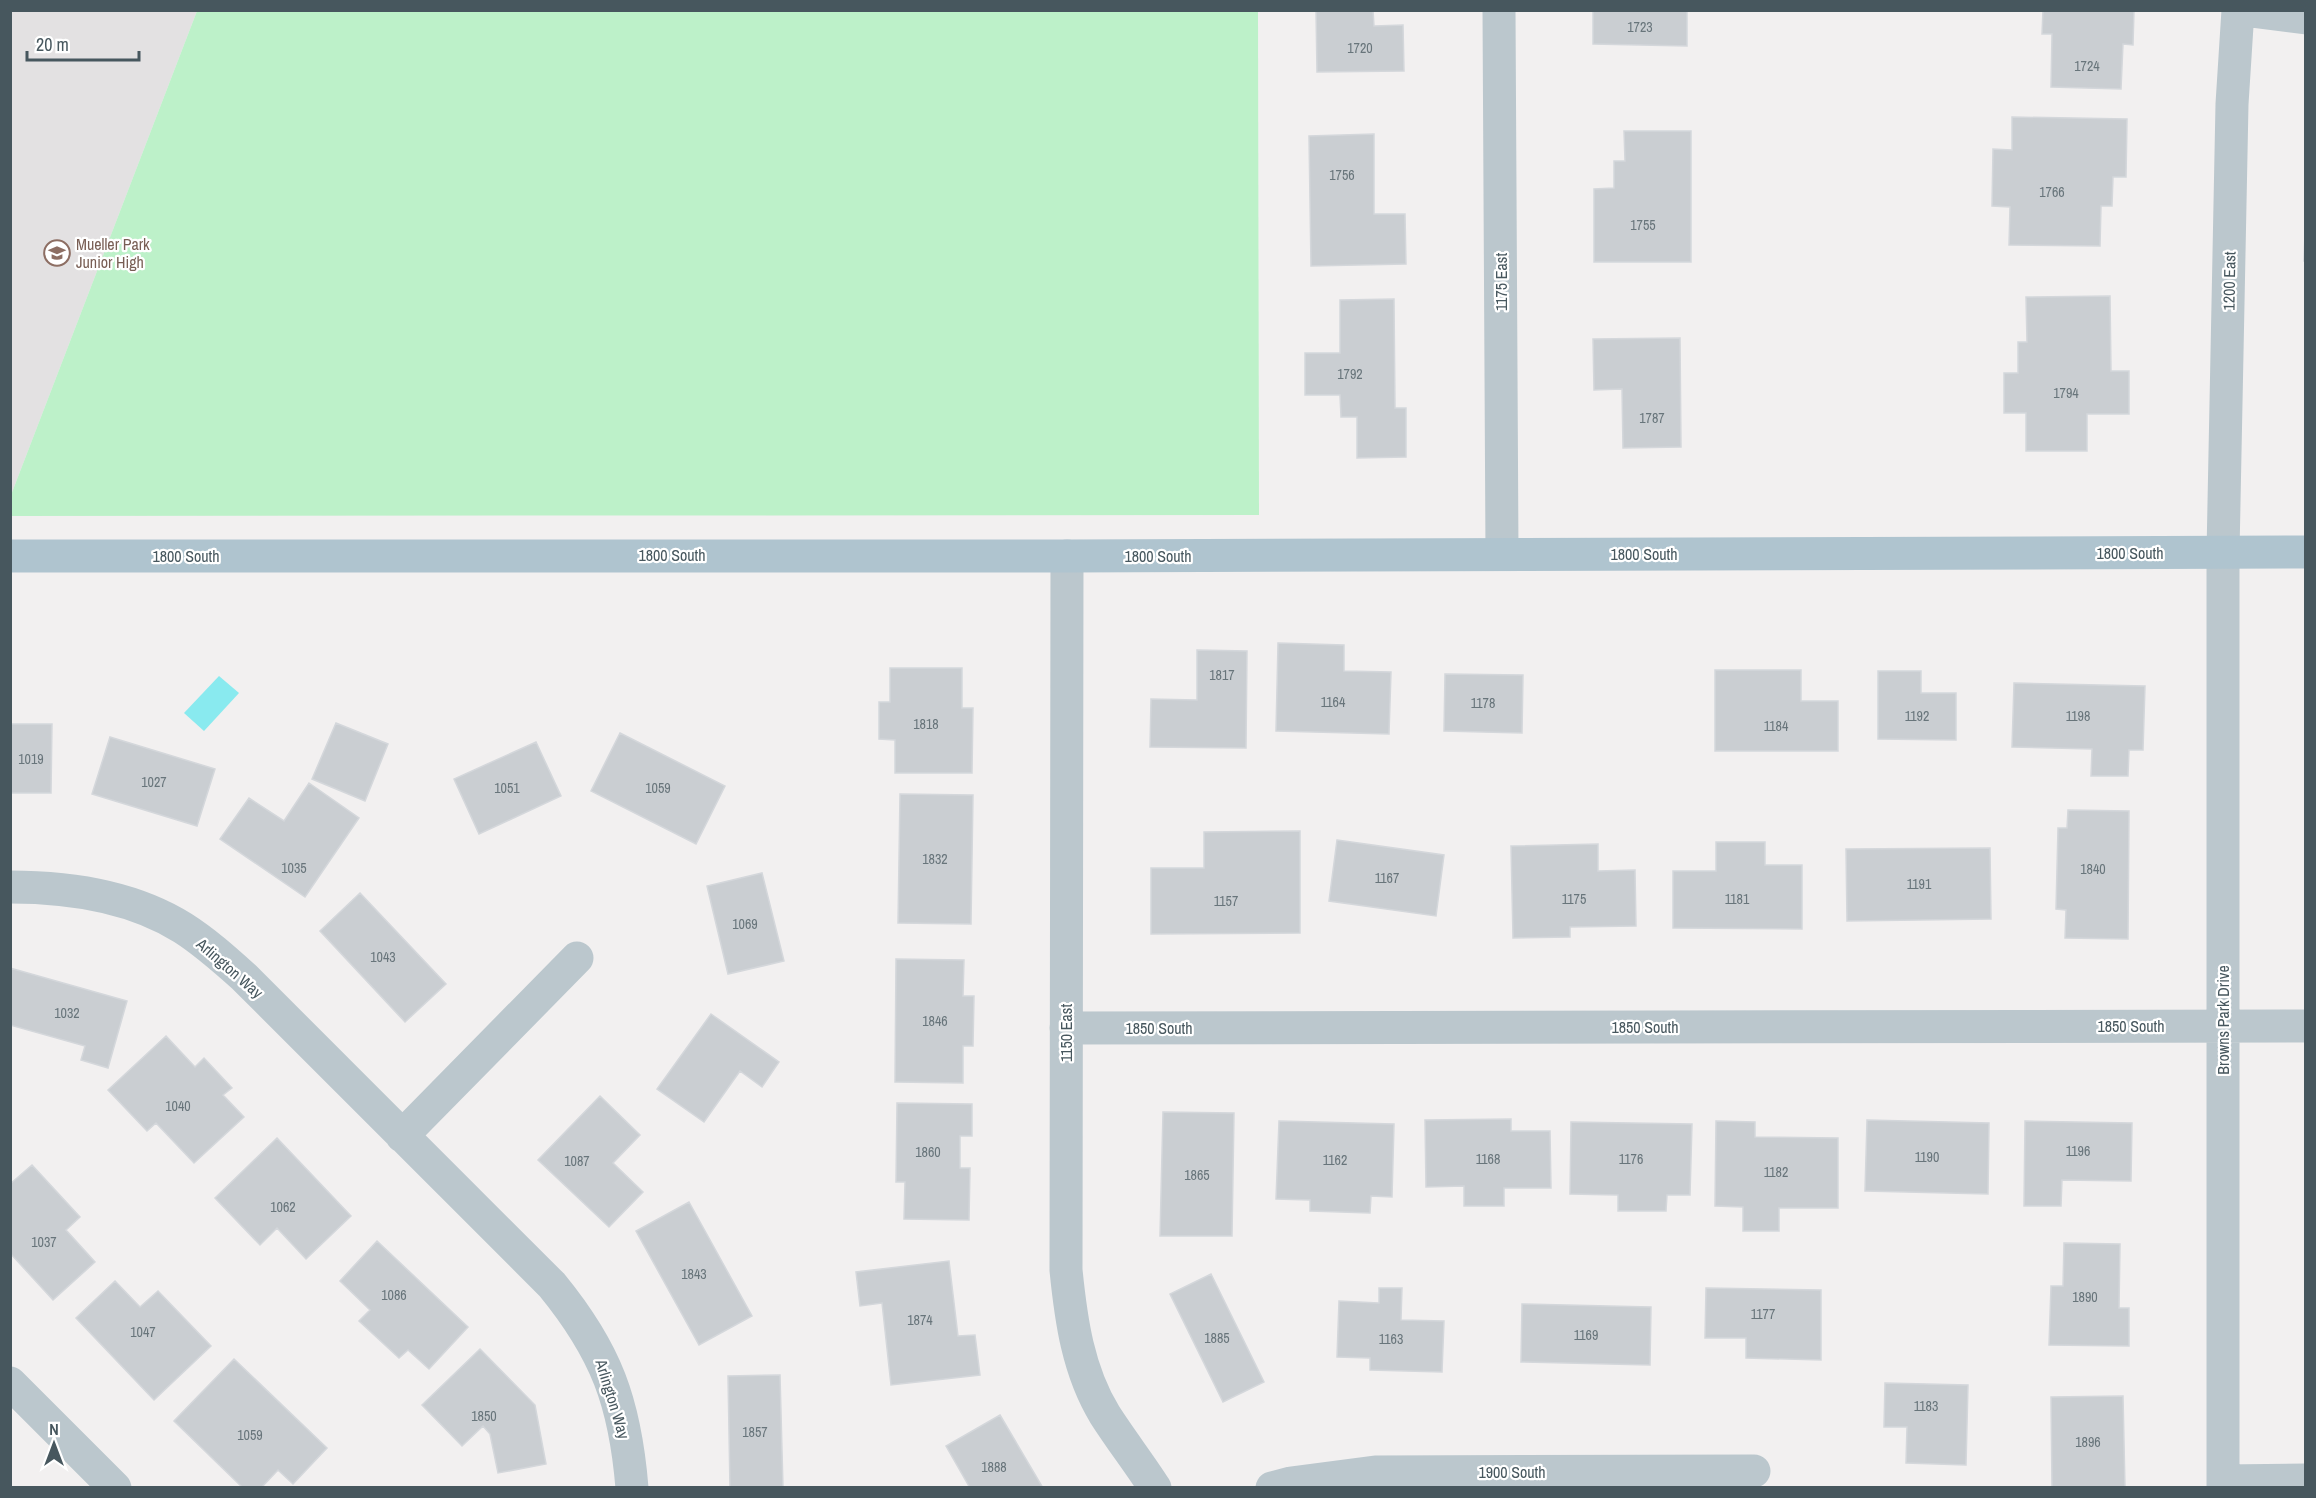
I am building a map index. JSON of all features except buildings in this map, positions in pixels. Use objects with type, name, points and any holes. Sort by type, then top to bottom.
[{"type":"main road","name":"1800 South","points":[[10,556],[1067,556],[2306,552]]},
{"type":"street","name":"1175 East","points":[[1499,10],[1502,554]]},
{"type":"street","name":"1200 East","points":[[2223,552],[2232,104],[2238,10]]},
{"type":"street","points":[[2243,10],[2306,18]]},
{"type":"street","name":"Browns Park Drive","points":[[2223,552],[2223,1484]]},
{"type":"street","name":"1150 East","points":[[1067,556],[1066,1269],[1072,1323],[1085,1373],[1105,1414],[1155,1488]]},
{"type":"street","name":"Arlington Way","points":[[10,887],[75,890],[112,898],[147,910],[182,927],[244,977],[552,1285],[575,1314],[596,1346],[622,1416],[629,1453],[632,1488]]},
{"type":"street","points":[[402,1136],[577,958]]},
{"type":"street","name":"1850 South","points":[[1066,1028],[2306,1026]]},
{"type":"street","points":[[10,1383],[115,1488]]},
{"type":"street","name":"1900 South","points":[[1272,1488],[1322,1478],[1375,1472],[1754,1472]]},
{"type":"street","points":[[2223,1484],[2306,1480]]},
{"type":"shaded area","name":"Mueller Park Junior High","points":[[11,11],[197,11],[11,495]]},
{"type":"green space","points":[[197,11],[1258,11],[1259,515],[11,516],[11,495]]},
{"type":"water","points":[[219,676],[239,693],[204,731],[184,713]]},
{"type":"place","name":"Mueller Park Junior High","points":[[57,253]]}]
